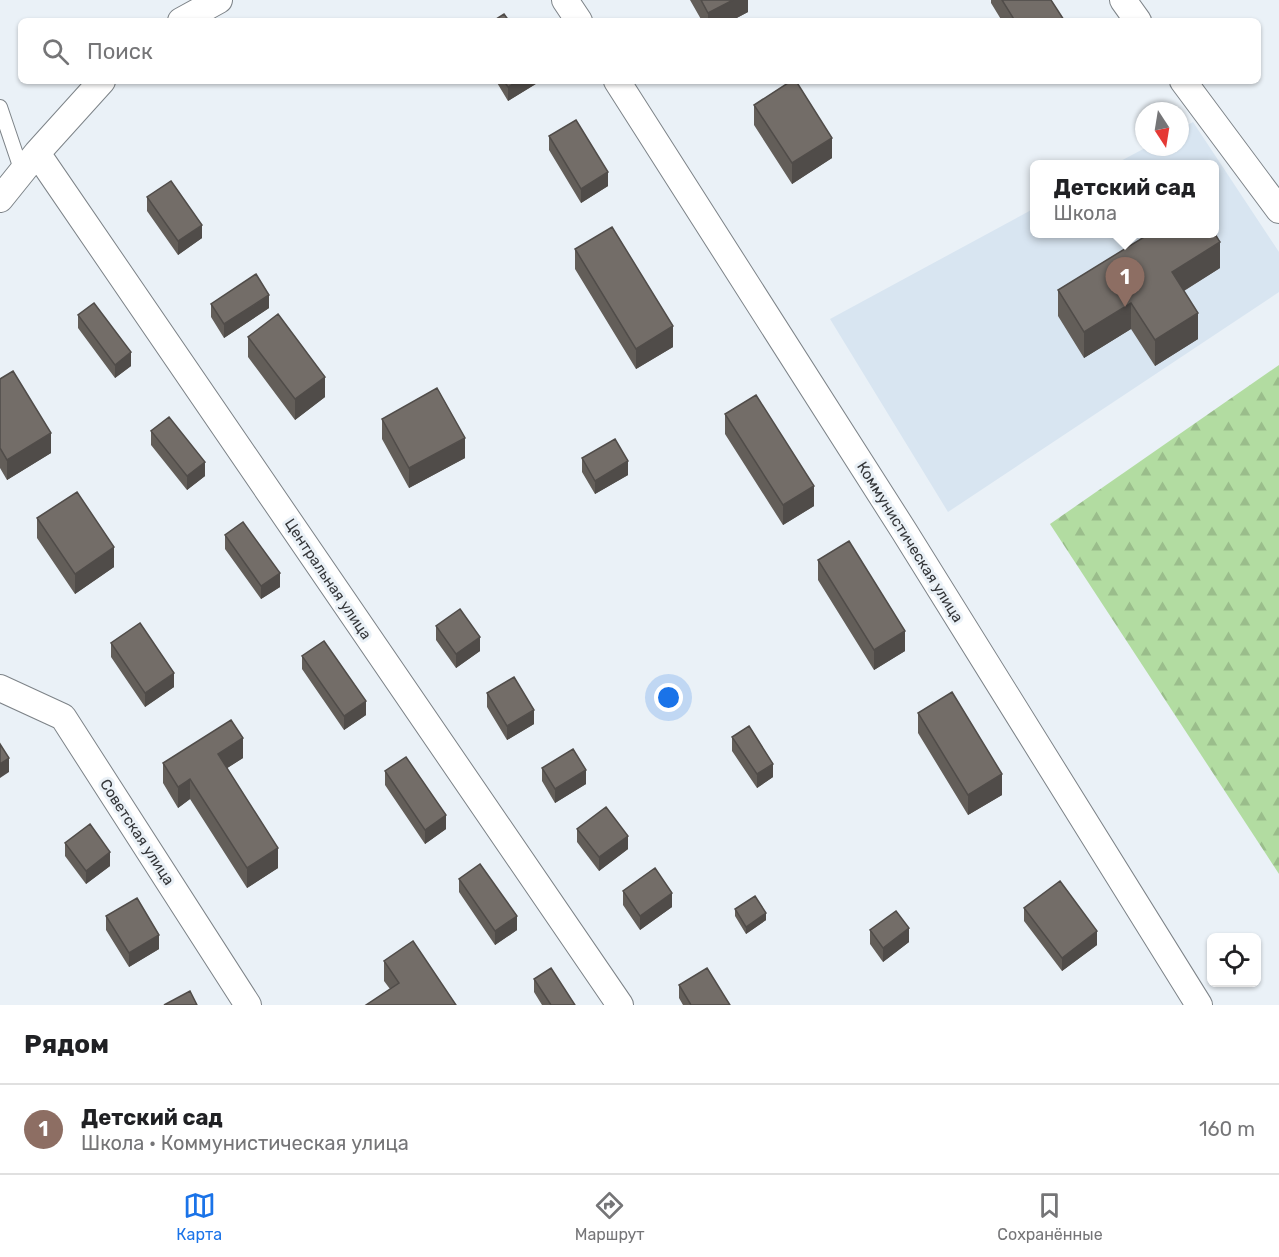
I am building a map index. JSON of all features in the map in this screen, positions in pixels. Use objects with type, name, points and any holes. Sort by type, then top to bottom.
[{"type":"street","points":[[186,18],[219,0]]},
{"type":"street","points":[[566,0],[577,18]]},
{"type":"street","points":[[1123,0],[1136,18]]},
{"type":"street","points":[[0,199],[99,84]]},
{"type":"street","name":"Коммунистическая улица","points":[[619,84],[897,521],[1199,1005]]},
{"type":"street","points":[[1185,84],[1279,210]]},
{"type":"street","name":"Центральная улица","points":[[30,163],[620,1005]]},
{"type":"street","name":"Советская улица","points":[[0,688],[63,717],[248,1005]]},
{"type":"lane","points":[[0,107],[30,163]]},
{"type":"shaded area","points":[[1193,122],[1218,160],[1123,160],[1135,153],[1135,156],[1189,156],[1189,124]]},
{"type":"shaded area","points":[[1219,161],[1279,252],[1279,292],[948,512],[830,319],[1030,211],[1030,238],[1219,238]]},
{"type":"green space","points":[[1279,365],[1279,874],[1050,524]]},
{"type":"building","points":[[701,0],[733,0],[708,13]]},
{"type":"building","points":[[1002,0],[1051,0],[1063,18],[1013,18]]},
{"type":"building","points":[[786,84],[798,84],[832,138],[792,163],[754,105]]},
{"type":"building","points":[[576,120],[608,172],[581,189],[549,136]]},
{"type":"building","points":[[171,181],[202,225],[178,241],[147,197]]},
{"type":"building","points":[[612,227],[673,326],[636,349],[575,249]]},
{"type":"building","points":[[1142,238],[1218,238],[1220,242],[1172,272],[1198,313],[1155,340],[1131,303],[1084,332],[1058,290]]},
{"type":"building","points":[[256,274],[269,295],[224,324],[211,304]]},
{"type":"building","points":[[94,303],[131,352],[115,365],[78,315]]},
{"type":"building","points":[[278,314],[325,377],[295,399],[248,337]]},
{"type":"building","points":[[13,371],[51,433],[7,460],[0,448],[0,379]]},
{"type":"building","points":[[437,388],[465,438],[409,468],[382,419]]},
{"type":"building","points":[[756,395],[814,486],[783,505],[725,414]]},
{"type":"building","points":[[169,417],[205,462],[187,476],[151,431]]},
{"type":"building","points":[[615,439],[628,461],[595,481],[582,458]]},
{"type":"building","points":[[77,492],[114,547],[75,574],[37,518]]},
{"type":"building","points":[[243,522],[280,573],[261,586],[225,535]]},
{"type":"building","points":[[849,541],[905,631],[874,650],[818,560]]},
{"type":"building","points":[[460,609],[480,637],[456,654],[436,626]]},
{"type":"building","points":[[140,623],[174,673],[145,693],[111,643]]},
{"type":"building","points":[[324,641],[366,701],[344,716],[302,656]]},
{"type":"building","points":[[514,677],[534,710],[507,726],[487,693]]},
{"type":"building","points":[[952,692],[1002,774],[968,795],[918,713]]},
{"type":"building","points":[[231,720],[243,738],[218,754],[278,848],[247,868],[190,779],[178,787],[163,763]]},
{"type":"building","points":[[749,726],[773,764],[757,774],[732,737]]},
{"type":"building","points":[[0,744],[9,758],[0,764]]},
{"type":"building","points":[[573,749],[586,770],[555,789],[542,768]]},
{"type":"building","points":[[406,757],[446,815],[425,830],[385,771]]},
{"type":"building","points":[[606,807],[628,836],[599,857],[577,829]]},
{"type":"building","points":[[90,824],[110,852],[86,871],[65,843]]},
{"type":"building","points":[[480,864],[517,916],[495,931],[459,879]]},
{"type":"building","points":[[655,868],[672,893],[640,916],[623,891]]},
{"type":"building","points":[[1060,881],[1097,931],[1062,958],[1024,908]]},
{"type":"building","points":[[755,896],[766,913],[746,927],[735,909]]},
{"type":"building","points":[[137,898],[159,935],[129,953],[106,916]]},
{"type":"building","points":[[896,911],[909,928],[883,948],[870,930]]},
{"type":"building","points":[[413,941],[456,1005],[366,1005],[399,983],[384,961]]},
{"type":"building","points":[[551,968],[575,1005],[551,1005],[534,979]]},
{"type":"building","points":[[707,968],[730,1005],[691,1005],[679,985]]},
{"type":"building","points":[[190,991],[197,1005],[164,1005]]},
{"type":"place","name":"Детский сад","points":[[1125,307]]}]
